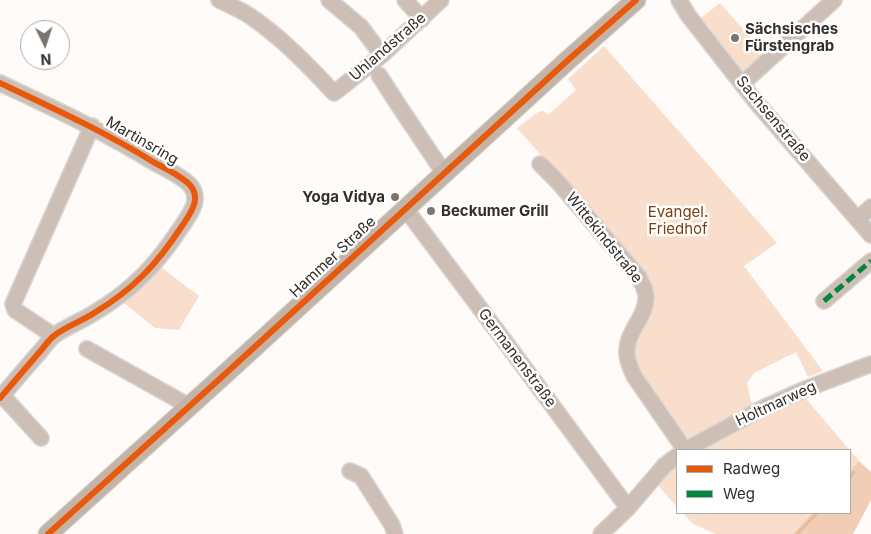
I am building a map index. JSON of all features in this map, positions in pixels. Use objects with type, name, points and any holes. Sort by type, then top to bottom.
[{"type":"main road","name":"Hammer Straße","points":[[48,534],[561,66],[636,0]]},
{"type":"street","name":"Uhlandstraße","points":[[219,0],[248,15],[282,41],[334,93],[382,55],[441,0]]},
{"type":"street","points":[[329,0],[361,26],[382,55]]},
{"type":"street","points":[[405,0],[422,19]]},
{"type":"street","name":"Sachsenstraße","points":[[679,0],[688,15],[763,109],[871,235]]},
{"type":"street","points":[[742,83],[834,0]]},
{"type":"street","points":[[379,75],[444,173]]},
{"type":"street","name":"Martinsring","points":[[0,83],[92,126],[177,176],[190,186],[194,192],[194,208],[163,254],[145,275],[133,286],[96,312],[54,336],[1,396],[41,438]]},
{"type":"street","name":"Martinsring","points":[[54,336],[15,310],[14,304],[92,126]]},
{"type":"street","name":"Wittekindstraße","points":[[540,164],[558,182],[639,277],[644,287],[645,306],[627,344],[629,364],[634,376],[684,449]]},
{"type":"street","points":[[858,219],[871,207]]},
{"type":"street","name":"Germanenstraße","points":[[405,208],[628,508]]},
{"type":"street","points":[[824,301],[871,262]]},
{"type":"street","points":[[87,349],[189,406]]},
{"type":"street","name":"Holtmarweg","points":[[687,449],[763,408],[871,364]]},
{"type":"street","points":[[607,532],[664,466],[676,457]]},
{"type":"street","points":[[350,471],[361,476],[396,534]]},
{"type":"green space","points":[[720,3],[766,55],[747,71],[743,71],[701,18]]},
{"type":"green space","name":"Evangel. Friedhof","points":[[604,46],[777,243],[744,266],[823,371],[808,377],[796,352],[754,373],[747,383],[752,405],[719,426],[686,443],[631,362],[643,271],[517,128],[538,112],[543,111],[548,115],[576,90],[568,79]]},
{"type":"green space","points":[[162,268],[199,296],[179,330],[155,328],[124,303]]},
{"type":"green space","points":[[803,395],[849,449],[692,449]]},
{"type":"green space","points":[[851,451],[859,461],[851,470]]},
{"type":"green space","points":[[676,462],[676,506],[655,482]]},
{"type":"green space","points":[[684,514],[811,514],[793,534],[716,534],[693,524]]},
{"type":"shaded area","points":[[859,461],[871,472],[871,500],[853,534],[793,534],[811,514],[851,514],[851,470]]},
{"type":"waterway","points":[[851,476],[854,472]]},
{"type":"waterway","points":[[797,534],[816,514]]},
{"type":"marked path","points":[[824,301],[871,261]]},
{"type":"cycle path","points":[[48,534],[636,0]]},
{"type":"cycle path","points":[[0,83],[98,131],[168,170],[190,185],[195,196],[193,206],[173,240],[144,275],[108,304],[52,337],[0,398]]},
{"type":"place","name":"Sächsisches Fürstengrab","points":[[735,38]]},
{"type":"place","name":"Yoga Vidya","points":[[395,197]]},
{"type":"place","name":"Beckumer Grill","points":[[431,211]]}]
